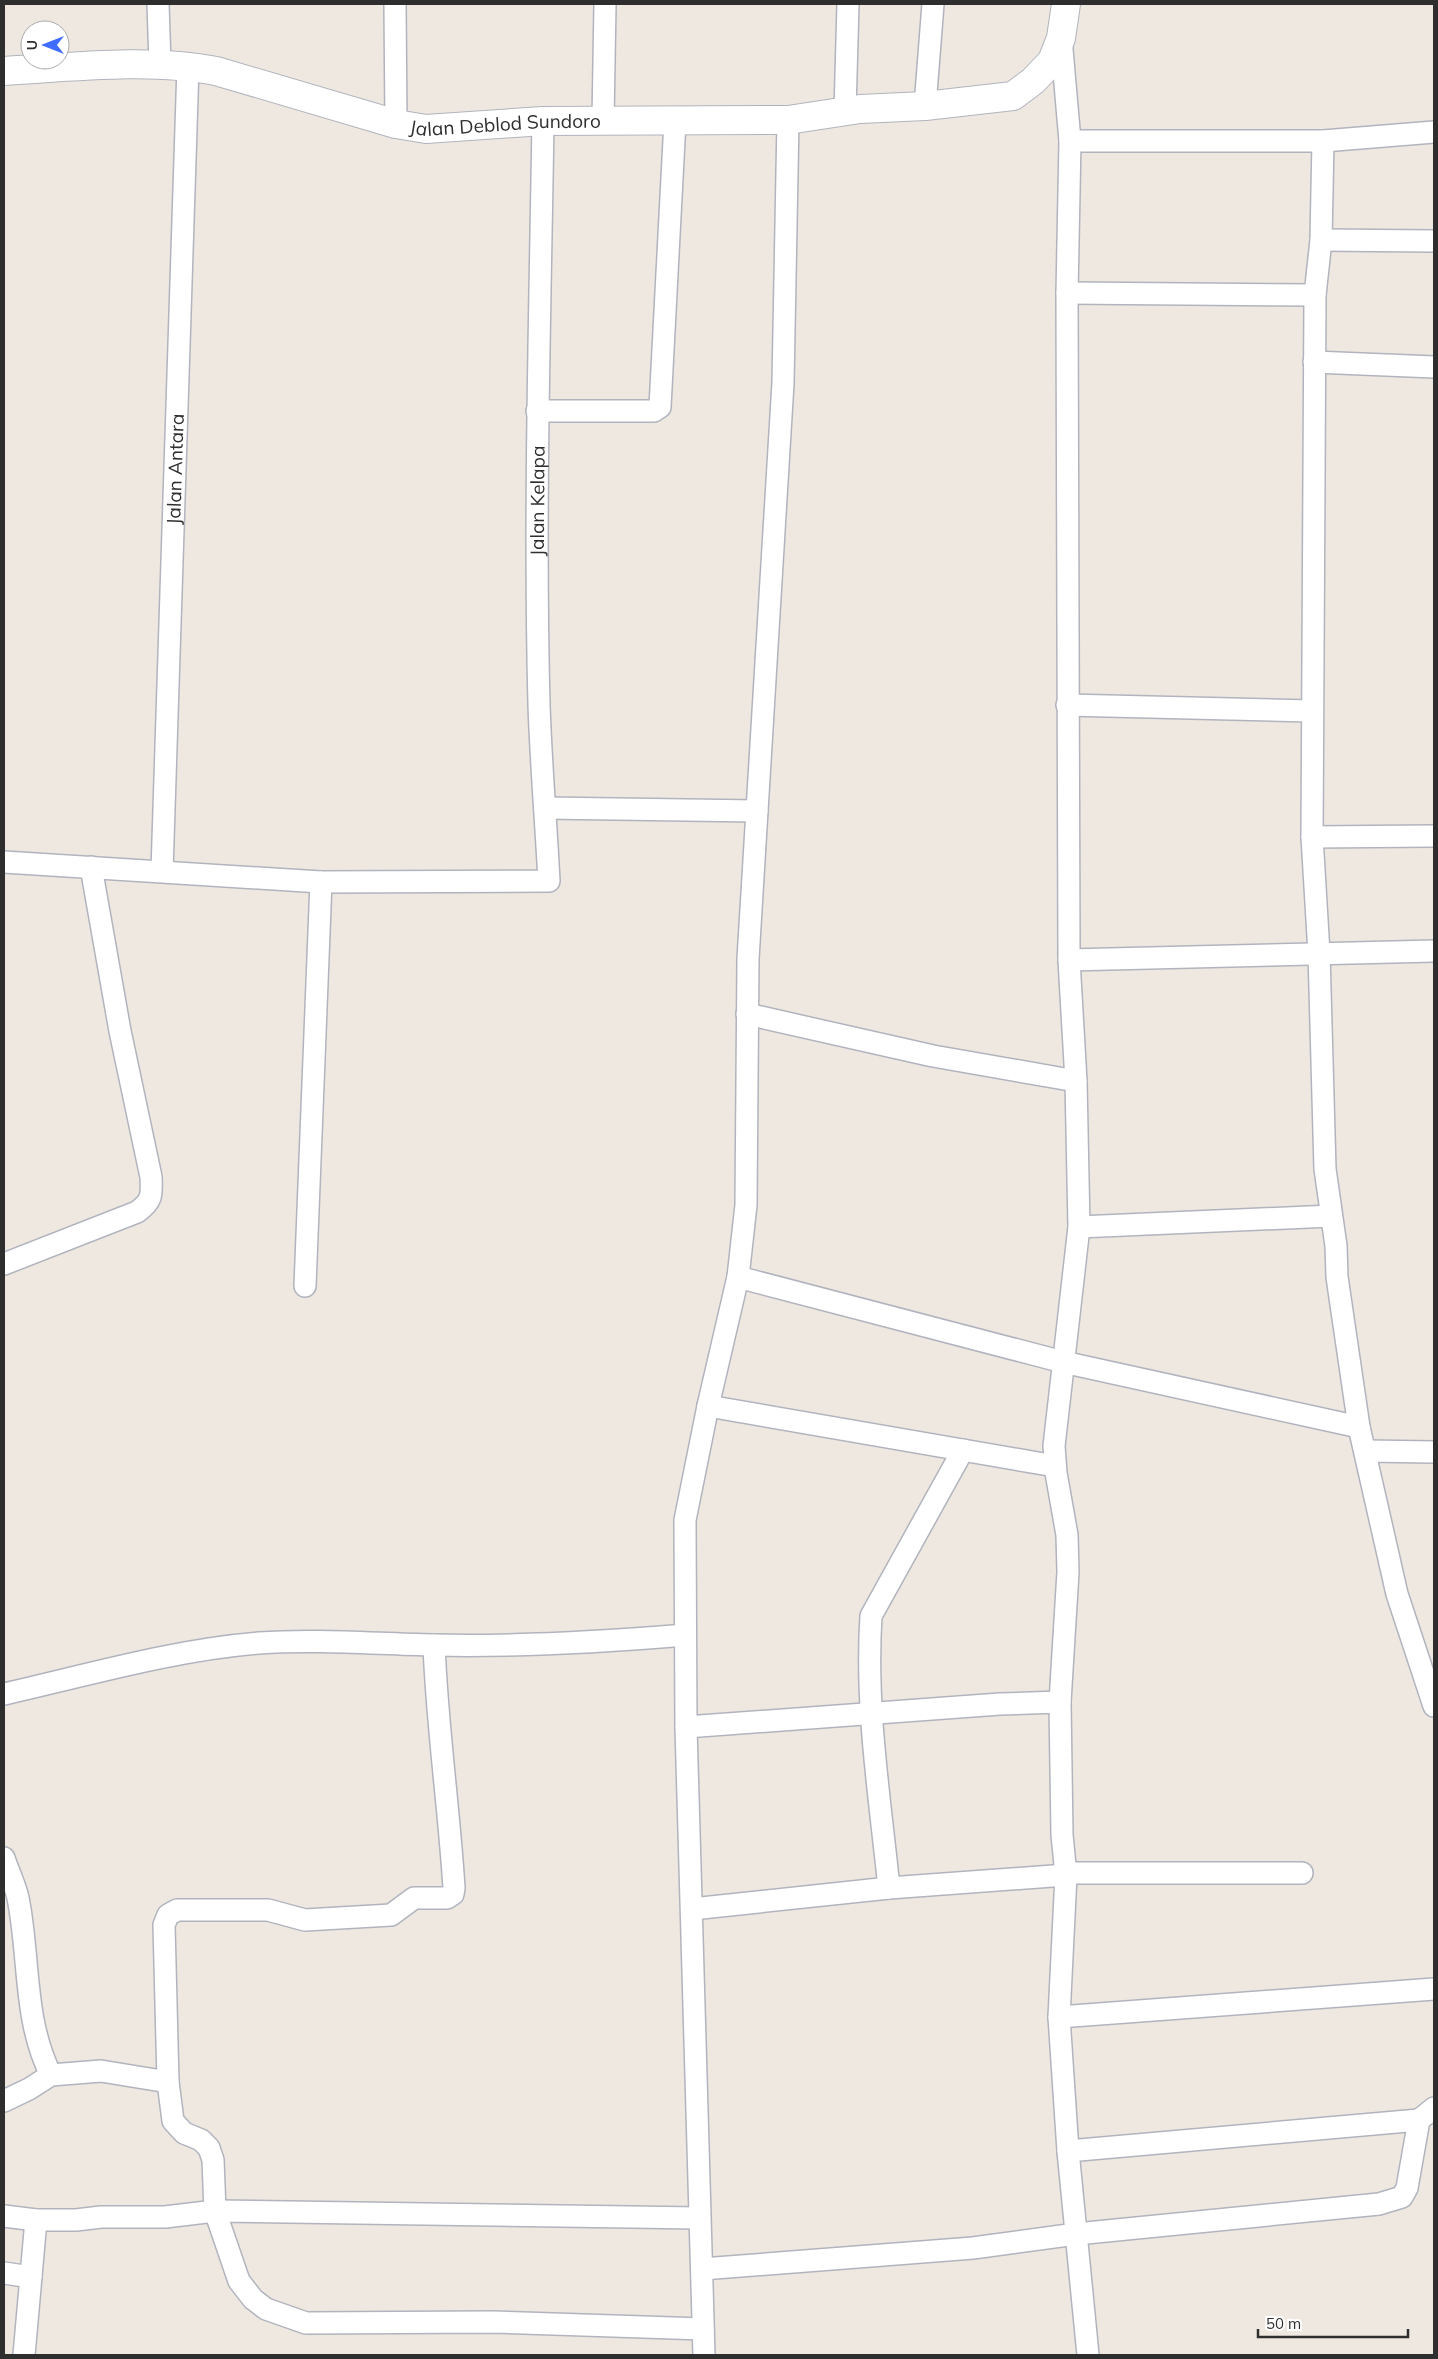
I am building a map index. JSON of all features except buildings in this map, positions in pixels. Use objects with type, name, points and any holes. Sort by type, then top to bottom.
[{"type":"main road","points":[[1061,38],[1066,4]]},
{"type":"main road","name":"Jalan Deblod Sundoro","points":[[4,70],[160,64],[188,66],[216,71],[396,124],[426,129],[542,121],[788,120],[845,111],[925,106],[1013,96],[1033,81],[1052,61],[1061,38]]},
{"type":"street","points":[[158,4],[160,64]]},
{"type":"street","points":[[395,4],[396,124]]},
{"type":"street","points":[[603,120],[605,4]]},
{"type":"street","points":[[845,111],[848,4]]},
{"type":"street","points":[[925,106],[933,4]]},
{"type":"street","points":[[1061,38],[1070,141],[1067,293],[1069,960],[1076,1081],[1079,1227],[1054,1446],[1055,1466],[1067,1535],[1068,1572],[1060,1702],[1062,1835],[1066,1874],[1059,2017],[1068,2151],[1088,2355]]},
{"type":"street","name":"Jalan Antara","points":[[162,871],[188,66]]},
{"type":"street","points":[[704,2355],[702,2269],[698,2218],[692,1909],[686,1727],[685,1520],[708,1406],[738,1277],[746,1205],[748,959],[783,383],[788,120]]},
{"type":"street","name":"Jalan Kelapa","points":[[320,882],[550,881],[539,688],[537,411],[542,121]]},
{"type":"street","points":[[537,411],[654,411],[660,407],[675,121]]},
{"type":"street","points":[[1070,141],[1323,141],[1434,132]]},
{"type":"street","points":[[1323,141],[1321,240],[1315,295],[1311,711],[1312,837],[1319,953],[1324,1150],[1336,1246],[1337,1277],[1360,1427],[1395,1586],[1434,1706]]},
{"type":"street","points":[[1321,240],[1434,241]]},
{"type":"street","points":[[1067,293],[1315,295]]},
{"type":"street","points":[[1314,362],[1434,367]]},
{"type":"street","points":[[1067,705],[1311,711]]},
{"type":"street","points":[[545,808],[757,812]]},
{"type":"street","points":[[1312,837],[1434,836]]},
{"type":"street","points":[[4,862],[320,882],[305,1286]]},
{"type":"street","points":[[4,1264],[137,1212],[148,1204],[152,1193],[151,1177],[120,1031],[91,867]]},
{"type":"street","points":[[1069,960],[1434,951]]},
{"type":"street","points":[[747,1014],[933,1056],[1076,1081]]},
{"type":"street","points":[[1079,1227],[1331,1216]]},
{"type":"street","points":[[738,1277],[1063,1362],[1360,1427]]},
{"type":"street","points":[[708,1406],[1055,1466]]},
{"type":"street","points":[[889,1888],[872,1714],[871,1616],[963,1450]]},
{"type":"street","points":[[1365,1451],[1434,1452]]},
{"type":"street","points":[[4,1694],[199,1650],[260,1643],[355,1642],[434,1645],[580,1643],[685,1635]]},
{"type":"street","points":[[434,1645],[437,1710],[450,1819],[453,1894],[447,1898],[414,1898],[391,1915],[305,1920],[268,1910],[177,1910],[168,1915],[164,1925],[168,2082],[174,2121],[177,2127],[184,2133],[201,2140],[209,2148],[213,2160],[215,2211],[239,2282],[253,2300],[266,2310],[306,2323],[492,2322],[702,2329]]},
{"type":"street","points":[[686,1727],[1000,1704],[1060,1702]]},
{"type":"street","points":[[4,1858],[18,1898],[34,2030],[42,2058],[51,2075]]},
{"type":"street","points":[[692,1909],[889,1888],[1066,1874],[1302,1873]]},
{"type":"street","points":[[1059,2017],[1434,1990]]},
{"type":"street","points":[[4,2101],[29,2089],[51,2075],[101,2071],[168,2082]]},
{"type":"street","points":[[702,2269],[973,2248],[1076,2234],[1379,2204],[1402,2197],[1408,2188],[1426,2114],[1068,2151]]},
{"type":"street","points":[[4,2216],[36,2220],[165,2217],[215,2211],[698,2218]]},
{"type":"street","points":[[24,2355],[36,2220]]},
{"type":"street","points":[[4,2273],[31,2277]]}]
